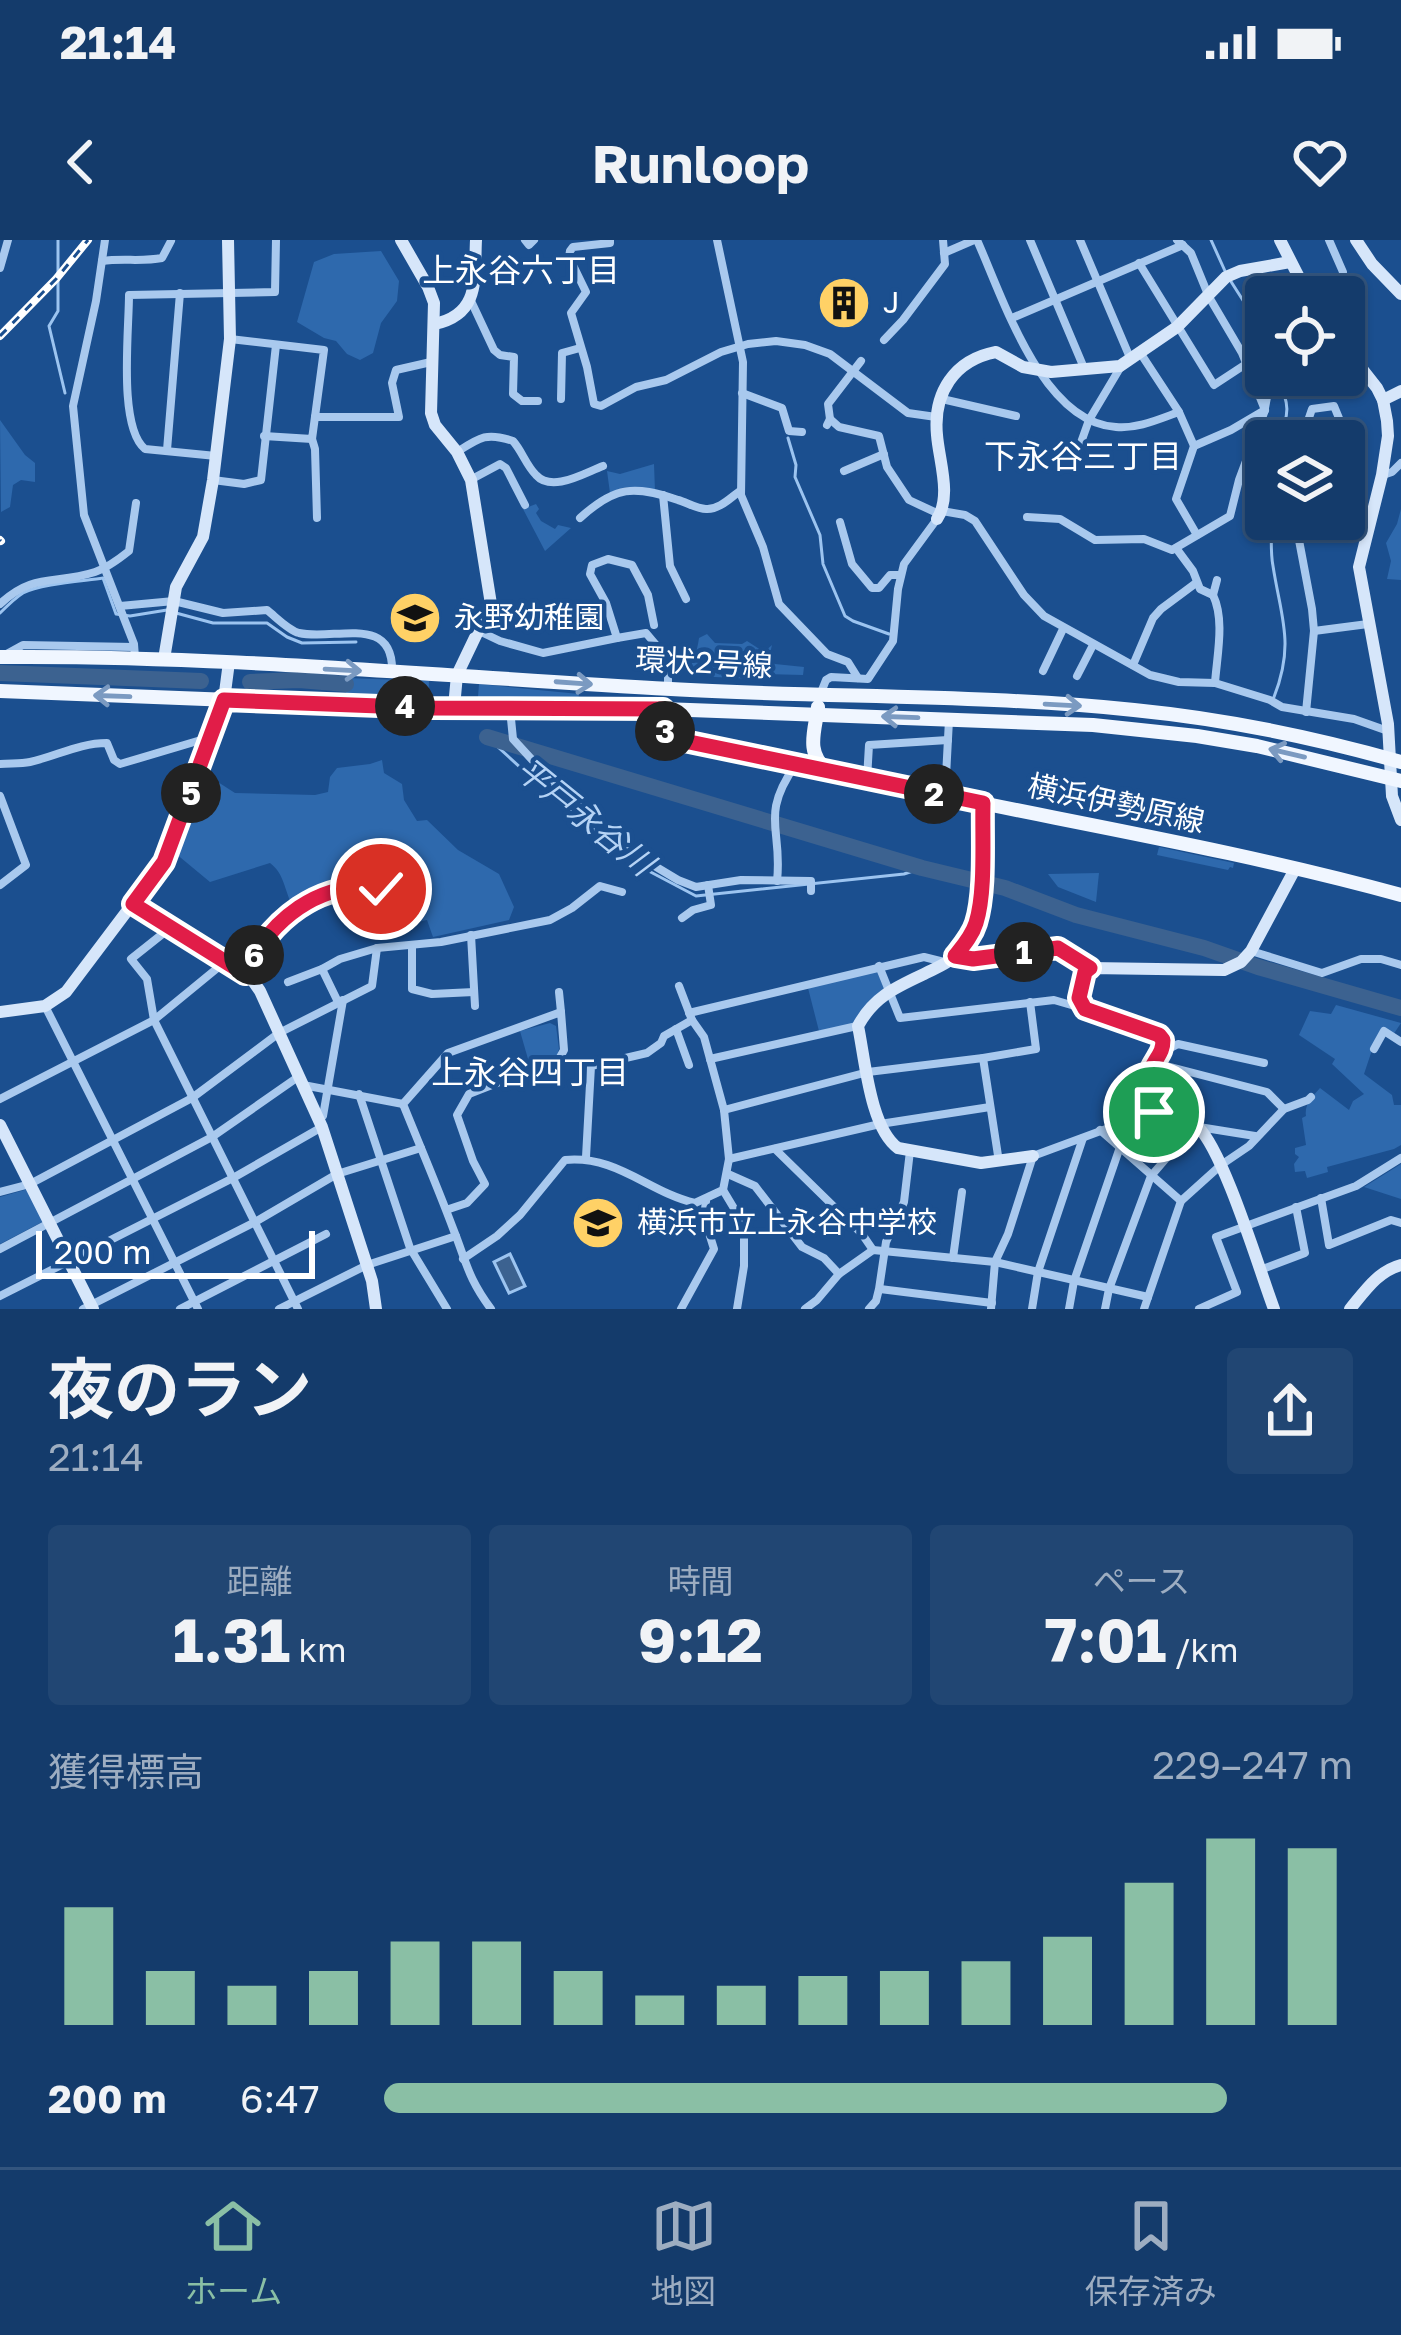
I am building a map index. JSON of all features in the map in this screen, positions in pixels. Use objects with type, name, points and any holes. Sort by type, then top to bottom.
[{"type":"main road","name":"環状2号線","points":[[1,657],[134,653],[164,659],[668,689],[1133,710],[1332,742],[1396,760]]},
{"type":"main road","name":"環状2号線","points":[[0,691],[1093,724],[1257,746],[1396,779]]},
{"type":"main road","points":[[820,696],[812,745],[816,760],[827,770]]},
{"type":"main road","name":"横浜伊勢原線","points":[[827,770],[1401,895]]},
{"type":"street","points":[[0,268],[8,240]]},
{"type":"street","points":[[105,240],[73,406],[84,515],[134,653]]},
{"type":"street","points":[[164,659],[176,587],[203,537],[213,480],[230,339],[228,240]]},
{"type":"street","points":[[216,456],[146,449],[137,442],[128,418],[129,295],[275,292],[276,240]]},
{"type":"street","points":[[400,240],[432,295],[436,324],[431,413],[471,480],[491,604],[457,675],[454,707]]},
{"type":"street","points":[[436,324],[459,315],[470,300],[476,240]]},
{"type":"street","points":[[525,240],[529,244],[534,240]]},
{"type":"street","points":[[610,240],[574,248],[569,257],[586,292],[571,313],[594,404],[601,406],[636,388],[666,380],[721,352],[776,340],[830,354],[908,413],[938,418]]},
{"type":"street","points":[[717,240],[743,362],[741,490],[779,604],[827,654],[848,662],[858,678]]},
{"type":"street","points":[[884,340],[945,264],[943,240]]},
{"type":"street","points":[[944,253],[975,240],[1036,369],[1058,398],[1089,420],[1117,428],[1179,412]]},
{"type":"street","points":[[1030,240],[1084,368]]},
{"type":"street","points":[[1080,240],[1131,360],[1179,412],[1194,446],[1176,499],[1197,535]]},
{"type":"street","points":[[1280,240],[1298,276]]},
{"type":"street","points":[[1329,240],[1343,276]]},
{"type":"street","points":[[1356,240],[1401,294]]},
{"type":"street","points":[[102,261],[162,258],[171,241]]},
{"type":"street","points":[[1012,317],[1180,242],[1191,253],[1245,362]]},
{"type":"street","points":[[1074,462],[1089,420],[1131,360],[1177,327],[1229,275],[1291,262]]},
{"type":"street","points":[[1139,263],[1214,385],[1245,365]]},
{"type":"street","points":[[167,450],[180,293]]},
{"type":"street","points":[[470,300],[494,350],[514,357],[513,394],[522,401],[538,401]]},
{"type":"street","points":[[230,339],[324,350],[311,439],[317,518]]},
{"type":"street","points":[[213,480],[244,484],[261,480],[276,345]]},
{"type":"street","points":[[561,399],[562,353],[580,348]]},
{"type":"street","points":[[820,696],[826,680],[868,679],[893,641],[904,564],[940,515],[944,490],[936,428],[941,399],[953,374],[978,356],[996,352],[1023,367],[1051,372],[1131,360]]},
{"type":"street","points":[[861,361],[828,404],[829,422],[879,436],[887,467],[909,500],[940,515],[965,514],[975,521],[1024,596],[1044,616],[1164,680],[1215,683],[1282,707],[1354,719],[1389,732]]},
{"type":"street","points":[[315,417],[399,418],[392,383],[396,370],[431,362]]},
{"type":"street","points":[[1365,375],[1383,400],[1388,436],[1359,567],[1396,760],[1394,806],[1401,820]]},
{"type":"street","points":[[1383,400],[1401,391]]},
{"type":"street","points":[[742,393],[782,408],[789,431],[802,432]]},
{"type":"street","points":[[1259,396],[1265,410]]},
{"type":"street","points":[[1027,517],[1060,519],[1095,539],[1144,539],[1176,548],[1232,512],[1268,396]]},
{"type":"street","points":[[941,399],[1016,416]]},
{"type":"street","points":[[1308,420],[1312,409],[1334,406],[1340,420]]},
{"type":"street","points":[[1194,446],[1265,410]]},
{"type":"street","points":[[264,436],[311,439]]},
{"type":"street","points":[[458,452],[483,436],[514,441],[532,471],[546,483],[603,466]]},
{"type":"street","points":[[844,472],[884,454]]},
{"type":"street","points":[[471,480],[500,464],[525,506]]},
{"type":"street","points":[[1382,475],[1401,464]]},
{"type":"street","points":[[580,518],[625,489],[705,509],[741,490]]},
{"type":"street","points":[[663,495],[670,566],[686,599]]},
{"type":"street","points":[[0,604],[19,586],[96,572],[129,551],[136,502]]},
{"type":"street","points":[[1365,512],[1371,514]]},
{"type":"street","points":[[839,522],[852,564],[872,588],[879,588],[890,575],[901,575]]},
{"type":"street","points":[[1299,540],[1314,631],[1306,712]]},
{"type":"street","points":[[1176,548],[1200,590],[1213,595]]},
{"type":"street","points":[[616,638],[606,603],[590,574],[592,565],[608,559],[632,565],[648,595],[654,625]]},
{"type":"street","points":[[1215,683],[1219,627],[1213,595],[1217,580]]},
{"type":"street","points":[[1132,665],[1153,618],[1196,583]]},
{"type":"street","points":[[122,613],[173,606],[223,614],[266,610],[296,633],[361,633],[388,644],[392,672]]},
{"type":"street","points":[[1314,631],[1368,624]]},
{"type":"street","points":[[1043,671],[1063,629]]},
{"type":"street","points":[[478,631],[543,653],[646,633],[668,659],[668,689]]},
{"type":"street","points":[[1077,676],[1093,645]]},
{"type":"street","points":[[0,1012],[45,1006],[71,987],[164,862],[212,737],[229,662]]},
{"type":"street","points":[[510,708],[513,739],[565,795],[632,853],[709,892],[740,880],[811,886]]},
{"type":"street","points":[[663,709],[664,729],[670,738],[827,770]]},
{"type":"street","points":[[945,796],[949,719]]},
{"type":"street","points":[[0,764],[107,743],[120,764],[212,737]]},
{"type":"street","points":[[867,779],[869,745],[948,740]]},
{"type":"street","points":[[777,880],[773,814],[796,764]]},
{"type":"street","points":[[0,796],[26,865],[0,885]]},
{"type":"street","points":[[983,803],[979,904],[967,942],[950,960],[889,990],[869,1006],[858,1026],[880,1124],[888,1140],[898,1148],[999,1162],[1033,1156],[1154,1112],[1196,1126],[1257,1136]]},
{"type":"street","points":[[0,828],[10,824]]},
{"type":"street","points":[[586,1157],[591,1066],[647,1053],[691,1017],[924,957],[973,959],[1058,948],[1090,968],[1230,968],[1250,953],[1295,869]]},
{"type":"street","points":[[245,974],[261,944],[298,906],[361,886],[381,889]]},
{"type":"street","points":[[287,982],[340,958],[377,948],[550,920],[600,886],[622,892]]},
{"type":"street","points":[[682,918],[711,905],[709,892]]},
{"type":"street","points":[[133,904],[245,974],[260,991],[320,1123],[368,1265],[376,1309]]},
{"type":"street","points":[[170,928],[131,959],[147,979],[154,1020],[296,1305]]},
{"type":"street","points":[[471,934],[475,1006]]},
{"type":"street","points":[[412,945],[412,989],[432,994],[474,992]]},
{"type":"street","points":[[0,1192],[30,1184],[192,1099],[279,1033],[371,986],[377,948]]},
{"type":"street","points":[[1250,953],[1322,973],[1361,959],[1401,965]]},
{"type":"street","points":[[0,1099],[154,1020],[226,961]]},
{"type":"street","points":[[879,966],[900,1018],[1054,1000],[1159,1035],[1165,1042],[1148,1081],[1154,1112]]},
{"type":"street","points":[[1085,1009],[1079,998],[1090,968]]},
{"type":"street","points":[[0,1296],[233,1178],[320,1123],[341,1001],[322,969]]},
{"type":"street","points":[[679,986],[704,1037],[700,1060]]},
{"type":"street","points":[[446,1210],[467,1203],[484,1184],[457,1115],[469,1094],[559,1059],[564,1050],[559,992]]},
{"type":"street","points":[[724,1110],[868,1072],[1036,1049],[1030,1003]]},
{"type":"street","points":[[45,1006],[196,1305]]},
{"type":"street","points":[[404,1103],[448,1053],[561,1012]]},
{"type":"street","points":[[700,1060],[858,1026]]},
{"type":"street","points":[[464,1259],[520,1215],[565,1160],[586,1157],[695,1203],[723,1190],[729,1160],[724,1110],[700,1060],[676,1029]]},
{"type":"street","points":[[1374,1049],[1384,1031],[1401,1042]]},
{"type":"street","points":[[1159,1057],[1178,1044],[1264,1063]]},
{"type":"street","points":[[1159,1057],[1267,1092],[1284,1109]]},
{"type":"street","points":[[983,1058],[999,1162]]},
{"type":"street","points":[[0,1249],[212,1137],[300,1081],[404,1103]]},
{"type":"street","points":[[359,1094],[412,1251],[447,1309]]},
{"type":"street","points":[[1144,1309],[1181,1201],[1249,1146],[1284,1109],[1311,1096]]},
{"type":"street","points":[[404,1103],[471,1282],[491,1309]]},
{"type":"street","points":[[729,1160],[880,1124],[990,1108]]},
{"type":"street","points":[[0,1125],[89,1308],[338,1174],[421,1148]]},
{"type":"street","points":[[1196,1126],[1221,1166],[1274,1309]]},
{"type":"street","points":[[1105,1309],[1151,1176],[1196,1126]]},
{"type":"street","points":[[1100,1130],[1181,1201]]},
{"type":"street","points":[[1032,1309],[1038,1272],[1083,1137]]},
{"type":"street","points":[[1069,1309],[1074,1281],[1120,1147]]},
{"type":"street","points":[[774,1148],[873,1250]]},
{"type":"street","points":[[868,1309],[876,1301],[884,1251],[904,1202],[910,1150]]},
{"type":"street","points":[[879,1289],[991,1306],[995,1262],[1033,1156]]},
{"type":"street","points":[[1198,1309],[1237,1292],[1216,1237],[1356,1186],[1401,1159]]},
{"type":"street","points":[[728,1174],[755,1186],[802,1247],[824,1258],[839,1274]]},
{"type":"street","points":[[723,1190],[744,1225],[744,1266],[736,1309]]},
{"type":"street","points":[[1304,1190],[1308,1203]]},
{"type":"street","points":[[953,1258],[962,1192]]},
{"type":"street","points":[[1321,1198],[1328,1244],[1391,1220],[1401,1223]]},
{"type":"street","points":[[681,1309],[714,1249],[704,1216],[706,1200]]},
{"type":"street","points":[[1259,1270],[1305,1252],[1296,1207]]},
{"type":"street","points":[[180,1309],[196,1305],[326,1234]]},
{"type":"street","points":[[279,1309],[296,1305],[368,1265],[456,1236]]},
{"type":"street","points":[[805,1309],[839,1274],[873,1250],[995,1262],[1148,1297]]},
{"type":"street","points":[[1350,1309],[1378,1276],[1401,1265]]},
{"type":"street","points":[[927,1309],[929,1296]]},
{"type":"shaded area","points":[[381,251],[399,281],[397,301],[381,323],[373,353],[360,360],[336,341],[297,322],[314,262],[334,254]]},
{"type":"shaded area","points":[[0,420],[35,463],[35,482],[21,480],[13,485],[10,507],[1,512]]},
{"type":"shaded area","points":[[654,464],[655,491],[625,487],[610,493],[607,471],[620,474]]},
{"type":"shaded area","points":[[536,504],[541,521],[555,529],[558,525],[571,528],[545,551],[523,509]]},
{"type":"shaded area","points":[[1401,509],[1401,580],[1387,579],[1391,561],[1386,543]]},
{"type":"shaded area","points":[[707,634],[715,643],[747,641],[764,652],[772,645],[769,658],[775,664],[804,667],[803,675],[764,674],[755,679],[674,671],[672,656],[692,659],[699,638]]},
{"type":"shaded area","points":[[347,678],[429,681],[428,700],[346,697]]},
{"type":"shaded area","points":[[479,684],[579,694],[578,702],[478,697]]},
{"type":"shaded area","points":[[382,760],[384,773],[402,784],[404,800],[417,821],[427,820],[458,850],[499,874],[514,907],[509,920],[433,937],[427,920],[385,919],[383,887],[337,887],[293,906],[270,863],[210,882],[175,853],[207,775],[235,793],[315,795],[328,792],[337,768]]},
{"type":"shaded area","points":[[1159,847],[1234,863],[1233,868],[1157,855]]},
{"type":"shaded area","points":[[1099,873],[1096,902],[1058,887],[1048,874]]},
{"type":"shaded area","points":[[877,971],[884,989],[867,1003],[856,1023],[819,1031],[808,988]]},
{"type":"shaded area","points":[[1336,1005],[1401,1023],[1393,1035],[1384,1030],[1364,1074],[1392,1095],[1394,1105],[1401,1105],[1401,1145],[1327,1167],[1328,1172],[1307,1178],[1305,1171],[1295,1172],[1294,1164],[1299,1157],[1295,1148],[1306,1145],[1302,1118],[1310,1100],[1320,1088],[1349,1110],[1364,1094],[1332,1064],[1335,1059],[1299,1035],[1310,1011],[1331,1014]]},
{"type":"shaded area","points":[[550,1023],[556,1026],[557,1056],[530,1066],[520,1031]]},
{"type":"shaded area","points":[[1401,1164],[1401,1199],[1364,1187]]},
{"type":"shaded area","points":[[28,1189],[44,1221],[0,1244],[0,1197]]},
{"type":"shaded area","points":[[510,1254],[525,1286],[509,1293],[494,1262]]},
{"type":"waterway","points":[[58,240],[58,311],[49,326],[65,393]]},
{"type":"waterway","points":[[1211,240],[1225,271]]},
{"type":"waterway","points":[[1230,280],[1245,303]]},
{"type":"waterway","points":[[1285,396],[1285,420]]},
{"type":"waterway","points":[[788,438],[795,477],[820,535],[823,564],[845,616],[889,634]]},
{"type":"waterway","points":[[1272,540],[1285,646],[1274,697]]},
{"type":"waterway","points":[[0,613],[30,590],[103,578],[116,614],[167,610]]},
{"type":"waterway","points":[[176,613],[213,623],[267,623],[302,643],[356,642]]},
{"type":"waterway","name":"平戸永谷川","points":[[0,673],[201,681]]},
{"type":"waterway","name":"平戸永谷川","points":[[250,682],[346,684]]},
{"type":"waterway","name":"平戸永谷川","points":[[487,737],[558,802],[643,868],[696,896],[904,874],[922,868]]},
{"type":"waterway","name":"平戸永谷川","points":[[487,737],[1401,1008]]},
{"type":"railway","points":[[0,336],[88,240]]},
{"type":"place","name":"J","points":[[844,303]]},
{"type":"place","name":"永野幼稚園","points":[[415,618]]},
{"type":"place","name":"横浜市立上永谷中学校","points":[[598,1223]]},
{"type":"district","name":"上永谷六丁目","points":[[521,270]]},
{"type":"district","name":"下永谷三丁目","points":[[1083,456]]},
{"type":"district","name":"上永谷四丁目","points":[[530,1072]]},
{"type":"route","points":[[381,889],[361,886],[298,906],[261,944],[245,974],[133,904],[164,862],[224,700],[432,708],[663,709],[664,729],[670,738],[983,803],[976,922],[955,956],[973,959],[1058,948],[1090,968],[1079,998],[1085,1009],[1159,1035],[1165,1042],[1148,1081],[1154,1112]]}]
